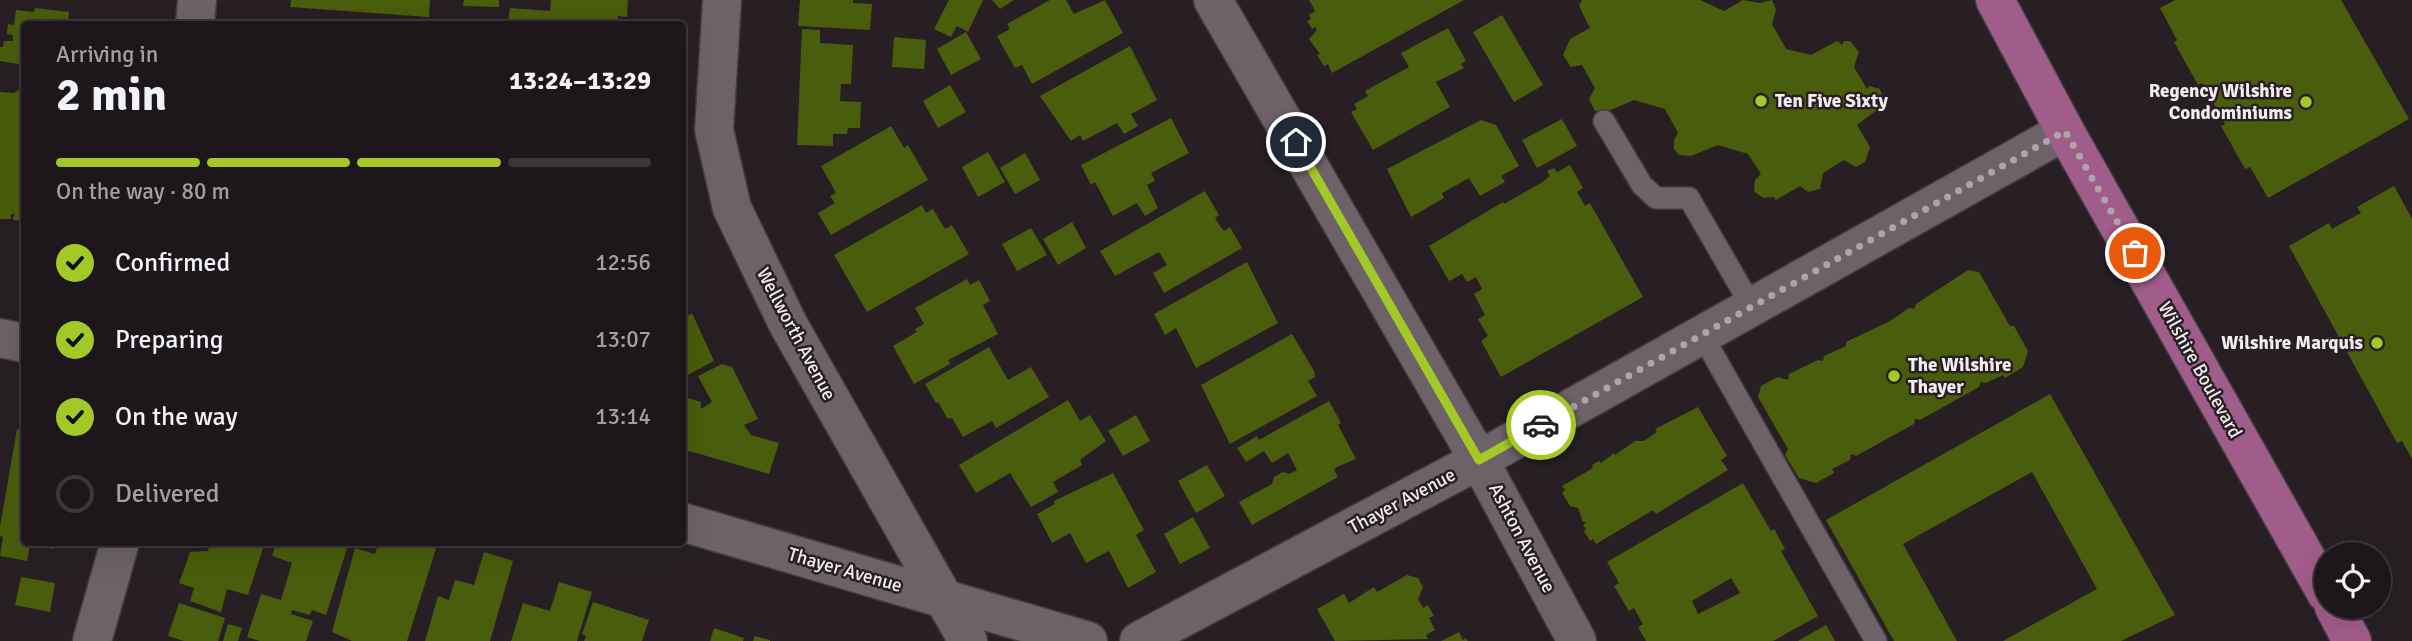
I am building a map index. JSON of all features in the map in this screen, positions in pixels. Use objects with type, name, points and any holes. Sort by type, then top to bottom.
[{"type":"main road","name":"Wilshire Boulevard","points":[[1995,0],[2065,131],[2314,572]]},
{"type":"main road","points":[[2340,619],[2352,641]]},
{"type":"street","points":[[195,21],[197,0]]},
{"type":"street","name":"Wellworth Avenue","points":[[722,0],[714,130],[732,208],[788,324],[968,641]]},
{"type":"street","name":"Ashton Avenue","points":[[1213,0],[1479,460],[1577,641]]},
{"type":"street","name":"Thayer Avenue","points":[[1139,641],[1479,460],[2065,131]]},
{"type":"street","points":[[0,338],[21,342]]},
{"type":"street","name":"Thayer Avenue","points":[[686,523],[1088,641]]},
{"type":"street","points":[[92,641],[119,546]]},
{"type":"lane","points":[[1604,121],[1642,185],[1656,198],[1689,198],[1752,307]]},
{"type":"lane","points":[[1702,335],[1876,641]]},
{"type":"building","points":[[291,0],[430,0],[429,17],[290,7]]},
{"type":"building","points":[[464,0],[499,0],[499,7],[463,6]]},
{"type":"building","points":[[551,0],[628,0],[627,17],[618,16],[618,21],[508,21],[510,8],[550,11]]},
{"type":"building","points":[[800,0],[853,0],[853,3],[872,4],[870,30],[798,26]]},
{"type":"building","points":[[949,0],[983,0],[968,32],[957,26],[951,37],[934,29]]},
{"type":"building","points":[[992,0],[1014,0],[1000,9]]},
{"type":"building","points":[[1050,0],[1066,0],[1074,14],[1105,0],[1123,33],[1032,84],[1022,65],[1015,68],[997,36],[1010,29],[1007,24]]},
{"type":"building","points":[[1309,0],[1464,0],[1332,73],[1328,64],[1324,66],[1317,55],[1320,54],[1309,39],[1317,30],[1315,27],[1312,29],[1307,21],[1311,19],[1309,15],[1315,11]]},
{"type":"building","name":"Ten Five Sixty","points":[[1582,0],[1700,0],[1724,11],[1743,0],[1760,3],[1772,0],[1776,10],[1772,24],[1786,49],[1811,55],[1837,41],[1842,45],[1844,41],[1850,41],[1859,52],[1854,67],[1867,89],[1869,86],[1880,89],[1883,98],[1878,109],[1857,125],[1870,147],[1865,162],[1856,167],[1844,160],[1823,173],[1820,189],[1808,192],[1800,186],[1776,200],[1774,197],[1763,198],[1754,191],[1755,180],[1761,174],[1748,154],[1718,145],[1691,156],[1679,155],[1674,149],[1674,140],[1678,133],[1665,109],[1634,100],[1608,111],[1595,111],[1589,99],[1595,88],[1582,65],[1571,67],[1563,55],[1570,39],[1590,28],[1579,6]]},
{"type":"building","name":"Regency Wilshire Condominiums","points":[[2175,0],[2341,0],[2409,119],[2268,198],[2250,167],[2245,169],[2221,126],[2225,124],[2202,83],[2198,85],[2174,42],[2177,40],[2160,8]]},
{"type":"building","points":[[35,8],[69,12],[68,21],[21,21],[21,64],[0,61],[0,47],[3,47],[4,41],[13,41],[13,35],[7,34],[8,24],[14,25],[16,10],[34,12]]},
{"type":"building","points":[[1502,15],[1543,85],[1514,102],[1473,32]]},
{"type":"building","points":[[1448,28],[1466,61],[1461,64],[1464,68],[1436,82],[1450,107],[1373,150],[1351,112],[1357,109],[1354,104],[1368,96],[1365,91],[1409,67],[1401,53]]},
{"type":"building","points":[[802,29],[820,30],[820,43],[853,45],[851,84],[841,84],[840,101],[861,102],[860,128],[848,128],[847,134],[833,134],[833,146],[797,145]]},
{"type":"building","points":[[966,32],[981,59],[951,75],[937,49]]},
{"type":"building","points":[[894,37],[926,40],[924,69],[892,67]]},
{"type":"building","points":[[1130,46],[1157,100],[1131,114],[1138,126],[1124,134],[1117,123],[1083,141],[1080,135],[1071,141],[1040,96]]},
{"type":"building","points":[[950,85],[966,112],[938,128],[923,101]]},
{"type":"building","points":[[21,89],[21,221],[13,220],[14,214],[11,214],[11,219],[0,219],[0,92],[14,93]]},
{"type":"building","points":[[1171,118],[1189,153],[1151,173],[1155,181],[1147,185],[1158,208],[1145,216],[1137,203],[1113,216],[1095,182],[1091,185],[1081,165]]},
{"type":"building","points":[[1562,119],[1577,146],[1537,168],[1522,140]]},
{"type":"building","points":[[1481,120],[1496,125],[1519,166],[1501,176],[1505,182],[1480,196],[1469,178],[1442,193],[1444,198],[1411,217],[1387,169]]},
{"type":"building","points":[[891,126],[904,148],[908,145],[928,180],[831,235],[818,213],[835,203],[830,196],[836,193],[821,166]]},
{"type":"building","points":[[988,152],[1005,182],[978,197],[962,167]]},
{"type":"building","points":[[1025,153],[1040,180],[1015,194],[1000,168]]},
{"type":"building","points":[[1570,165],[1583,188],[1577,192],[1585,206],[1590,203],[1643,297],[1501,377],[1481,341],[1488,336],[1478,319],[1485,315],[1474,294],[1482,289],[1476,277],[1467,282],[1462,274],[1449,281],[1429,246],[1541,183],[1550,176],[1547,171],[1554,168],[1557,172]]},
{"type":"building","name":"Wilshire Marquis","points":[[2394,186],[2412,219],[2412,459],[2402,441],[2397,443],[2289,246],[2329,223],[2332,229],[2361,213],[2357,207]]},
{"type":"building","points":[[1205,191],[1219,215],[1215,218],[1220,226],[1224,231],[1230,227],[1242,248],[1164,293],[1153,273],[1167,265],[1159,252],[1115,276],[1100,251]]},
{"type":"building","points":[[922,205],[926,213],[933,209],[945,229],[952,225],[969,254],[867,312],[834,255]]},
{"type":"building","points":[[1072,222],[1086,248],[1058,265],[1043,239]]},
{"type":"building","points":[[1031,228],[1047,255],[1017,271],[1002,244]]},
{"type":"building","points":[[1247,262],[1278,323],[1196,368],[1176,328],[1165,335],[1154,314]]},
{"type":"building","name":"The Wilshire Thayer","points":[[1968,270],[1979,272],[2010,326],[2014,326],[2028,351],[2023,367],[2005,378],[2003,375],[1986,383],[1981,382],[1979,387],[1920,420],[1915,419],[1914,424],[1856,456],[1851,454],[1850,460],[1832,469],[1834,473],[1816,483],[1799,478],[1785,455],[1788,449],[1758,397],[1761,386],[1778,377],[1788,380],[1789,374],[1818,360],[1823,361],[1824,356],[1846,346],[1846,342],[1890,321],[1909,308],[1914,309],[1916,304]]},
{"type":"building","points":[[967,279],[970,285],[979,280],[990,301],[983,305],[998,334],[948,360],[950,364],[914,384],[893,346],[917,332],[915,329],[924,324],[915,308]]},
{"type":"building","points":[[692,313],[714,361],[686,376],[686,317]]},
{"type":"building","points":[[1292,334],[1314,371],[1315,377],[1308,381],[1317,396],[1230,444],[1201,385]]},
{"type":"building","points":[[989,347],[1008,380],[1031,367],[1049,397],[996,428],[992,421],[963,437],[952,418],[948,419],[938,402],[936,403],[925,384]]},
{"type":"building","points":[[722,364],[732,367],[758,419],[744,425],[751,435],[779,443],[769,474],[686,450],[686,397],[701,402],[701,409],[712,402],[698,376]]},
{"type":"building","points":[[2050,394],[2175,615],[2121,641],[2003,641],[2097,589],[2032,472],[1903,544],[1957,641],[1894,641],[1826,520]]},
{"type":"building","points":[[1068,400],[1080,421],[1090,415],[1106,441],[1080,460],[1082,465],[1053,482],[1058,492],[1031,507],[1010,473],[976,493],[959,465]]},
{"type":"building","points":[[1329,401],[1356,459],[1334,470],[1338,477],[1252,525],[1239,502],[1272,484],[1274,477],[1283,472],[1289,474],[1297,470],[1288,453],[1272,463],[1264,451],[1246,462],[1237,448],[1257,436],[1259,440]]},
{"type":"building","points":[[1698,407],[1727,456],[1721,460],[1728,470],[1656,514],[1653,510],[1596,544],[1593,539],[1590,541],[1583,525],[1587,522],[1583,522],[1578,508],[1570,506],[1562,493],[1565,490],[1562,486],[1593,468],[1592,465],[1599,461],[1601,463],[1635,441],[1644,441],[1657,432],[1655,429]]},
{"type":"building","points":[[1136,415],[1150,441],[1123,456],[1108,431]]},
{"type":"building","points":[[17,429],[21,430],[21,546],[30,546],[27,561],[0,556],[3,537],[0,536]]},
{"type":"building","points":[[1207,465],[1225,496],[1196,513],[1178,481]]},
{"type":"building","points":[[1113,473],[1144,530],[1136,535],[1156,572],[1128,588],[1109,551],[1086,563],[1070,533],[1052,543],[1037,514],[1055,504],[1054,501]]},
{"type":"building","points":[[1743,483],[1771,531],[1774,529],[1785,549],[1781,551],[1818,616],[1773,641],[1646,641],[1638,627],[1643,624],[1634,608],[1629,611],[1614,586],[1619,583],[1607,562]],"holes":[[[1731,578],[1740,593],[1698,614],[1692,601]]]},
{"type":"building","points":[[1193,517],[1210,548],[1180,564],[1164,534]]},
{"type":"building","points":[[209,546],[264,546],[248,595],[227,589],[221,612],[190,601],[194,588],[179,583],[190,552],[208,551]]},
{"type":"building","points":[[275,546],[348,546],[326,615],[312,610],[310,615],[292,610],[291,614],[313,621],[306,641],[260,641],[247,637],[261,594],[281,600],[292,563],[272,556]]},
{"type":"building","points":[[378,546],[437,546],[407,641],[352,641],[332,632],[355,548],[375,554]]},
{"type":"building","points":[[484,552],[513,561],[490,641],[425,641],[438,596],[449,600],[455,580],[474,585]]},
{"type":"building","points":[[1407,575],[1418,578],[1423,587],[1418,599],[1423,608],[1428,605],[1434,616],[1429,618],[1435,630],[1426,635],[1428,639],[1335,641],[1317,609],[1344,594],[1349,603],[1374,587],[1377,592]]},
{"type":"building","points":[[21,577],[55,583],[50,612],[15,605]]},
{"type":"building","points":[[559,582],[592,592],[577,641],[511,641],[523,603],[550,611]]},
{"type":"building","points":[[593,602],[649,620],[642,641],[584,641],[586,636],[582,634]]},
{"type":"building","points":[[179,603],[225,618],[218,641],[184,641],[168,636]]},
{"type":"building","points":[[228,624],[242,628],[238,641],[223,641]]},
{"type":"building","points":[[1826,625],[1835,641],[1798,641]]},
{"type":"building","points":[[714,628],[744,638],[743,641],[710,641]]},
{"type":"building","points":[[1459,632],[1463,640],[1466,638],[1468,641],[1441,641]]},
{"type":"building","points":[[755,636],[770,640],[770,641],[753,641]]},
{"type":"way so far","points":[[1541,425],[2065,131],[2135,253]]},
{"type":"place","name":"Ten Five Sixty","points":[[1761,101]]},
{"type":"place","name":"Regency Wilshire Condominiums","points":[[2306,102]]},
{"type":"place","name":"Wilshire Marquis","points":[[2377,343]]},
{"type":"place","name":"The Wilshire Thayer","points":[[1894,376]]},
{"type":"route","points":[[1296,142],[1479,460],[1541,425]]}]
